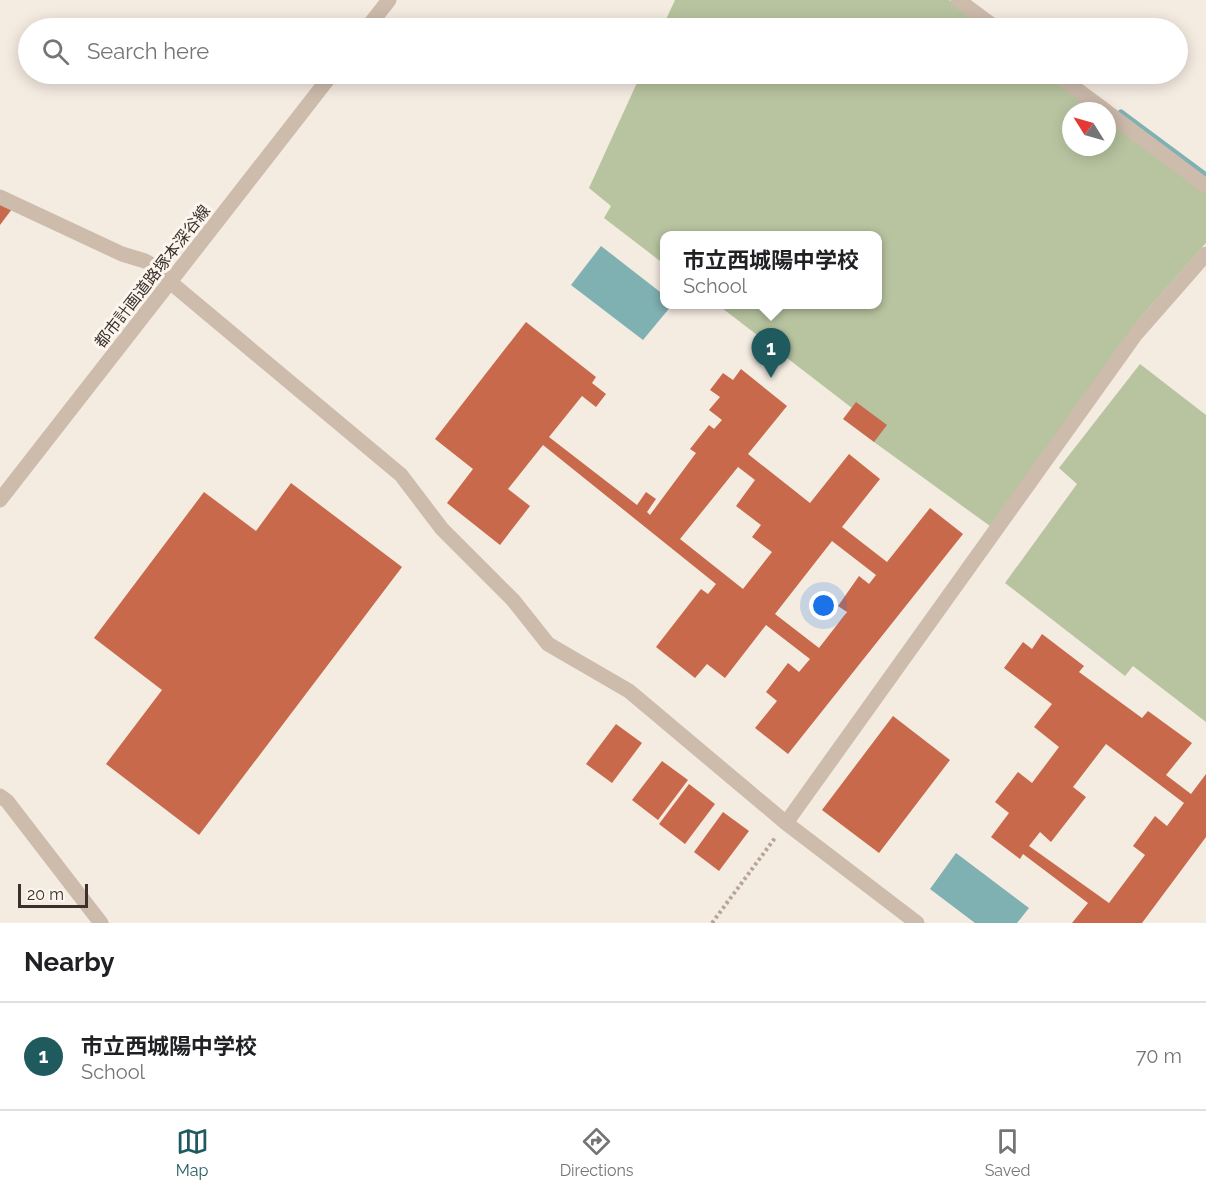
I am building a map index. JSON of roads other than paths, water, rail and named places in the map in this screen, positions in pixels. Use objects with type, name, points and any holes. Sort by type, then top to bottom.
[{"type":"street","points":[[375,18],[389,0]]},
{"type":"street","points":[[958,0],[982,18]]},
{"type":"street","name":"都市計画道路塚本深谷線","points":[[0,500],[324,84]]},
{"type":"street","points":[[1070,84],[1094,102]]},
{"type":"street","points":[[1116,118],[1206,186]]},
{"type":"street","points":[[0,197],[122,254],[146,261],[156,267],[170,282],[401,475],[442,530],[513,600],[548,644],[629,691],[786,823],[916,923]]},
{"type":"street","points":[[786,823],[1136,334],[1206,254]]},
{"type":"street","points":[[0,796],[101,923]]},
{"type":"water","points":[[601,246],[660,292],[660,309],[669,309],[643,340],[571,285]]},
{"type":"water","points":[[956,853],[1029,908],[1017,923],[975,923],[930,889]]},
{"type":"waterway","points":[[1121,113],[1206,176]]},
{"type":"place","name":"市立西城陽中学校","points":[[771,378]]}]
